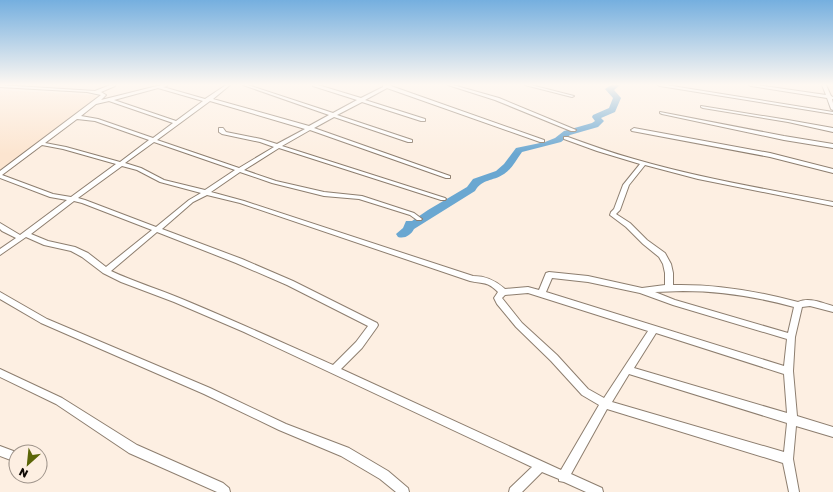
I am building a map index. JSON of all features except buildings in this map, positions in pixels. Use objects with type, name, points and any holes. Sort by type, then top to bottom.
[{"type":"street","points":[[0,175],[40,143],[88,108]]},
{"type":"street","points":[[133,108],[177,123]]},
{"type":"street","points":[[0,253],[197,108]]},
{"type":"street","points":[[237,108],[309,128],[448,177]]},
{"type":"street","points":[[315,108],[410,141]]},
{"type":"street","points":[[106,271],[191,201],[207,193],[238,171],[344,108]]},
{"type":"street","points":[[387,108],[423,120]]},
{"type":"street","points":[[451,108],[542,141]]},
{"type":"street","points":[[519,108],[573,130]]},
{"type":"street","points":[[703,108],[782,119],[833,130]]},
{"type":"street","points":[[802,108],[833,113]]},
{"type":"street","points":[[662,113],[833,146]]},
{"type":"street","points":[[77,116],[96,120],[238,171],[274,182],[324,194],[360,197],[412,214],[419,219]]},
{"type":"street","points":[[221,129],[224,133],[278,147],[443,199]]},
{"type":"street","points":[[634,130],[770,155],[833,172]]},
{"type":"street","points":[[566,138],[608,155],[642,165],[708,180],[833,204]]},
{"type":"street","points":[[40,143],[64,148],[139,169],[162,181],[242,202],[473,279],[487,279],[496,284],[503,292]]},
{"type":"street","points":[[642,165],[626,185],[617,210],[613,214],[662,255],[667,264],[669,273],[669,287]]},
{"type":"street","points":[[0,175],[52,196],[83,201],[239,261],[290,283],[374,325],[359,345],[334,370]]},
{"type":"street","points":[[0,225],[4,229],[23,236],[73,249],[85,255],[106,271],[124,280],[177,300],[247,330],[562,477],[598,492]]},
{"type":"street","points":[[541,294],[549,275],[588,279],[642,290],[673,302],[791,337]]},
{"type":"street","points":[[642,290],[669,287],[695,287],[751,293],[798,305],[802,303],[810,303],[833,309]]},
{"type":"street","points":[[788,371],[528,290],[503,292],[498,298],[519,325],[554,358],[584,392],[605,404],[788,459]]},
{"type":"street","points":[[0,295],[44,321],[207,391],[283,427],[345,452],[384,475],[404,492]]},
{"type":"street","points":[[794,492],[788,459],[792,420],[788,371],[791,337],[798,305]]},
{"type":"street","points":[[562,477],[605,404],[654,329]]},
{"type":"street","points":[[628,370],[833,432]]},
{"type":"street","points":[[0,373],[59,400],[133,449],[218,486],[225,492]]},
{"type":"street","points":[[514,492],[540,466]]},
{"type":"shaded area","points":[[0,108],[83,108],[0,171]]},
{"type":"waterway","points":[[402,234],[408,230],[410,224],[414,225],[432,212],[471,189],[477,181],[499,173],[507,166],[519,150],[547,144],[558,140],[567,133],[595,125],[600,121],[596,117],[612,110],[613,108]]}]
